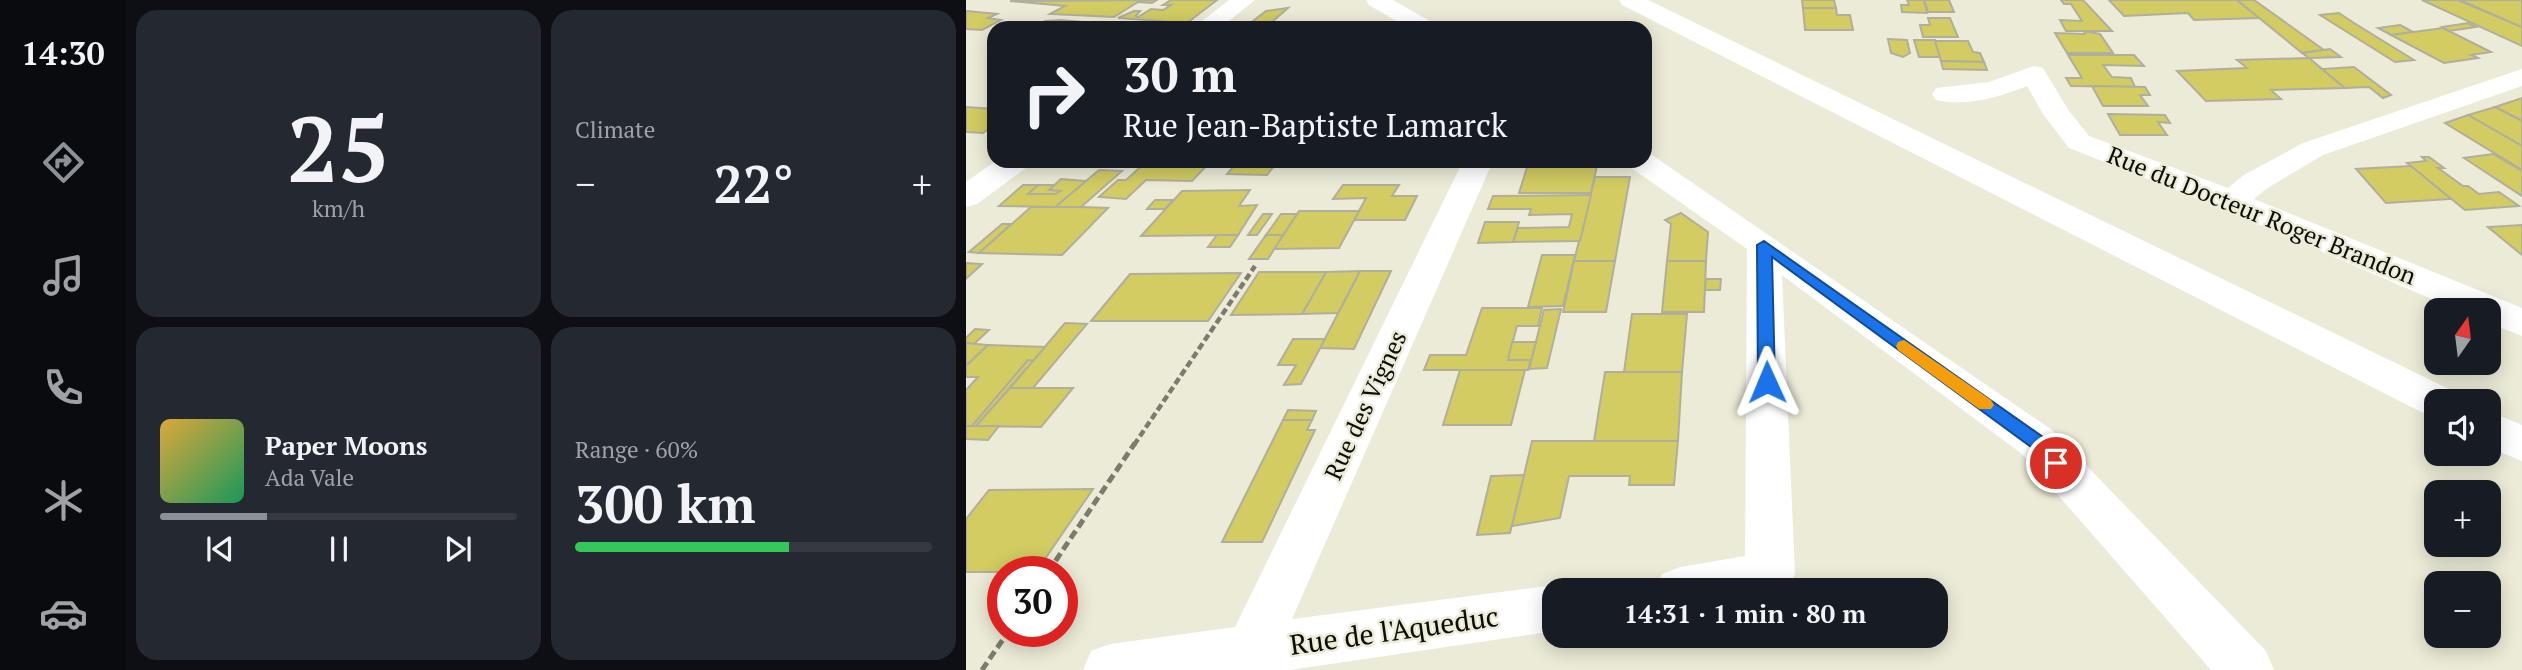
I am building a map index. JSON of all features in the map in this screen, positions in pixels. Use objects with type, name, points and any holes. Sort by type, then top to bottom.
[{"type":"street","points":[[1215,21],[1244,0]]},
{"type":"street","points":[[1377,0],[1412,21]]},
{"type":"street","points":[[1630,0],[2424,395]]},
{"type":"street","name":"Rue du Docteur Roger Brandon","points":[[1946,93],[1993,90],[2034,74],[2057,114],[2079,142],[2232,201],[2522,323]]},
{"type":"street","points":[[2232,201],[2255,182],[2313,149],[2522,76]]},
{"type":"street","points":[[966,197],[1006,168]]},
{"type":"street","name":"Rue des Vignes","points":[[1252,649],[1475,168]]},
{"type":"street","points":[[1651,168],[1764,245],[2037,442],[2247,670]]},
{"type":"street","points":[[1748,578],[1770,574],[1764,245]]},
{"type":"street","points":[[2501,434],[2522,444]]},
{"type":"street","name":"Rue de l'Aqueduc","points":[[1110,670],[1542,610]]},
{"type":"path","points":[[1059,556],[1255,266]]},
{"type":"path","points":[[982,670],[998,647]]},
{"type":"building","points":[[1157,0],[1152,3],[1138,2],[1114,17],[1050,14],[1065,6],[1010,1]]},
{"type":"building","points":[[1171,0],[1217,0],[1190,21],[1118,18],[1140,11],[1136,16],[1138,17],[1151,9],[1163,10],[1171,5],[1163,5]]},
{"type":"building","points":[[1802,0],[1834,0],[1836,8],[1803,8]]},
{"type":"building","points":[[1907,0],[1924,0],[1927,13],[1902,12],[1901,5],[1909,5]]},
{"type":"building","points":[[1924,0],[1949,0],[1954,12],[1928,12]]},
{"type":"building","points":[[2061,0],[2083,0],[2112,31],[2066,31],[2060,20],[2082,21],[2071,4],[2064,4]]},
{"type":"building","points":[[2109,0],[2237,0],[2259,18],[2194,20],[2188,13],[2124,16]]},
{"type":"building","points":[[2237,0],[2254,0],[2324,50],[2302,53]]},
{"type":"building","points":[[2422,0],[2458,0],[2522,27],[2522,46]]},
{"type":"building","points":[[2460,0],[2522,0],[2522,27]]},
{"type":"building","points":[[1288,8],[1273,21],[1253,21],[1266,11]]},
{"type":"building","points":[[1803,8],[1836,8],[1837,15],[1850,15],[1853,30],[1805,30]]},
{"type":"building","points":[[966,11],[997,14],[988,18],[1001,20],[987,21],[987,27],[982,30],[966,29]]},
{"type":"building","points":[[2339,13],[2414,60],[2395,62],[2320,15]]},
{"type":"building","points":[[1928,18],[1950,18],[1958,37],[1923,37],[1920,25],[1930,25]]},
{"type":"building","points":[[2468,23],[2476,27],[2449,31],[2442,27]]},
{"type":"building","points":[[2400,25],[2413,32],[2391,35],[2378,28]]},
{"type":"building","points":[[2443,28],[2491,52],[2471,55],[2478,58],[2444,63],[2391,35]]},
{"type":"building","points":[[2084,31],[2100,34],[2113,53],[2067,53],[2055,33],[2085,34]]},
{"type":"building","points":[[1888,39],[1907,40],[1910,53],[1903,57],[1891,53]]},
{"type":"building","points":[[1914,40],[1935,40],[1940,57],[1919,57]]},
{"type":"building","points":[[1935,41],[1968,41],[1973,52],[1980,53],[1984,62],[1941,61]]},
{"type":"building","points":[[2330,49],[2341,57],[2309,58],[2302,53]]},
{"type":"building","points":[[2068,55],[2134,55],[2144,66],[2103,65],[2112,77],[2131,78],[2135,87],[2071,86],[2066,78],[2082,78]]},
{"type":"building","points":[[2309,58],[2345,88],[2271,90],[2281,99],[2206,101],[2177,71],[2247,68],[2237,60]]},
{"type":"building","points":[[1941,61],[1984,62],[1987,70],[1943,69]]},
{"type":"building","points":[[2354,67],[2391,95],[2383,98],[2369,87],[2345,88],[2322,69]]},
{"type":"building","points":[[2092,86],[2145,87],[2150,95],[2140,95],[2148,106],[2103,106]]},
{"type":"building","points":[[2522,98],[2522,121],[2495,107]]},
{"type":"building","points":[[966,107],[987,108],[987,130],[983,133],[966,132]]},
{"type":"building","points":[[2495,107],[2522,121],[2522,146],[2468,115]]},
{"type":"building","points":[[2108,114],[2165,115],[2170,123],[2158,122],[2167,135],[2120,135]]},
{"type":"building","points":[[2468,115],[2522,146],[2522,170],[2445,123]]},
{"type":"building","points":[[2493,154],[2522,171],[2522,196],[2464,158]]},
{"type":"building","points":[[2422,157],[2429,157],[2444,168],[2438,168],[2463,186],[2468,186],[2479,194],[2499,192],[2519,206],[2465,210],[2407,163],[2426,161]]},
{"type":"building","points":[[2411,166],[2451,199],[2386,203],[2356,169]]},
{"type":"building","points":[[1139,168],[1204,168],[1192,181],[1146,180],[1126,199],[1099,197],[1118,180],[1126,180]]},
{"type":"building","points":[[1232,168],[1272,168],[1267,175],[1227,174]]},
{"type":"building","points":[[1527,168],[1596,168],[1591,193],[1519,193]]},
{"type":"building","points":[[1099,170],[1122,171],[1081,207],[1055,207]]},
{"type":"building","points":[[1595,177],[1630,177],[1615,261],[1574,261]]},
{"type":"building","points":[[1061,179],[1086,181],[1055,207],[999,206],[1023,185],[1038,185],[1028,194],[1055,194],[1060,191],[1049,190]]},
{"type":"building","points":[[1038,185],[1054,185],[1049,190],[1060,191],[1055,194],[1028,194]]},
{"type":"building","points":[[1343,185],[1399,185],[1392,196],[1417,196],[1405,220],[1354,220],[1366,198],[1333,199]]},
{"type":"building","points":[[1250,190],[1239,206],[1257,205],[1238,235],[1141,236],[1182,191]]},
{"type":"building","points":[[1591,195],[1580,241],[1513,242],[1518,228],[1569,227],[1572,214],[1529,215],[1531,209],[1488,209],[1493,196]]},
{"type":"building","points":[[1155,200],[1173,200],[1165,209],[1147,209]]},
{"type":"building","points":[[1031,207],[1108,208],[1062,255],[979,253]]},
{"type":"building","points":[[1299,211],[1359,211],[1339,248],[1274,249]]},
{"type":"building","points":[[1681,213],[1708,232],[1706,261],[1667,261],[1671,224],[1665,220]]},
{"type":"building","points":[[1263,214],[1272,214],[1257,235],[1248,235]]},
{"type":"building","points":[[1281,214],[1297,214],[1283,235],[1266,235]]},
{"type":"building","points":[[1485,222],[1519,222],[1513,242],[1478,243]]},
{"type":"building","points":[[1002,224],[1011,224],[979,253],[969,252]]},
{"type":"building","points":[[2522,225],[2522,255],[2488,227]]},
{"type":"building","points":[[1217,235],[1238,235],[1230,247],[1208,247]]},
{"type":"building","points":[[1266,235],[1283,235],[1268,259],[1249,259]]},
{"type":"building","points":[[1542,255],[1575,255],[1563,306],[1528,307]]},
{"type":"building","points":[[1574,261],[1615,261],[1606,312],[1563,312]]},
{"type":"building","points":[[1667,261],[1706,261],[1704,312],[1662,312]]},
{"type":"building","points":[[966,263],[982,264],[966,279]]},
{"type":"building","points":[[1360,271],[1391,271],[1354,349],[1320,348]]},
{"type":"building","points":[[1360,271],[1338,313],[1302,314],[1326,272]]},
{"type":"building","points":[[1259,272],[1326,272],[1302,314],[1231,315]]},
{"type":"building","points":[[1241,273],[1208,321],[1091,321],[1130,274]]},
{"type":"building","points":[[1706,279],[1721,279],[1720,290],[1705,290]]},
{"type":"building","points":[[1482,308],[1542,308],[1538,326],[1517,326],[1508,360],[1531,360],[1528,370],[1424,370],[1430,355],[1466,355]]},
{"type":"building","points":[[1561,309],[1547,368],[1529,369],[1544,310]]},
{"type":"building","points":[[1632,314],[1687,314],[1682,372],[1624,372]]},
{"type":"building","points":[[1065,323],[1087,324],[1033,388],[1010,388]]},
{"type":"building","points":[[975,329],[989,330],[974,344],[966,343],[966,338]]},
{"type":"building","points":[[1293,339],[1325,339],[1301,384],[1284,385],[1296,365],[1278,365]]},
{"type":"building","points":[[1512,342],[1536,342],[1531,360],[1508,360]]},
{"type":"building","points":[[966,343],[988,345],[966,366]]},
{"type":"building","points":[[988,345],[1045,347],[1033,361],[1028,360],[972,426],[966,426],[966,390],[978,377],[966,377],[966,366]]},
{"type":"building","points":[[1028,360],[1033,361],[976,426],[972,426]]},
{"type":"building","points":[[1460,370],[1525,370],[1511,425],[1443,425]]},
{"type":"building","points":[[1605,372],[1682,372],[1678,441],[1594,441]]},
{"type":"building","points":[[1010,388],[1073,388],[1041,427],[976,426]]},
{"type":"building","points":[[1288,410],[1316,411],[1312,420],[1283,420]]},
{"type":"building","points":[[1283,420],[1312,420],[1307,430],[1315,430],[1262,542],[1222,542]]},
{"type":"building","points":[[966,426],[999,426],[988,440],[966,439]]},
{"type":"building","points":[[1532,441],[1678,441],[1674,485],[1629,485],[1630,476],[1569,476],[1560,518],[1512,526]]},
{"type":"building","points":[[1524,475],[1510,533],[1477,535],[1491,476]]},
{"type":"building","points":[[1093,489],[1047,556],[987,556],[987,572],[966,572],[966,519],[989,490]]},
{"type":"slow traffic","points":[[1904,346],[1985,405]]},
{"type":"route","points":[[1767,382],[1764,245],[2037,442],[2056,463]]}]
